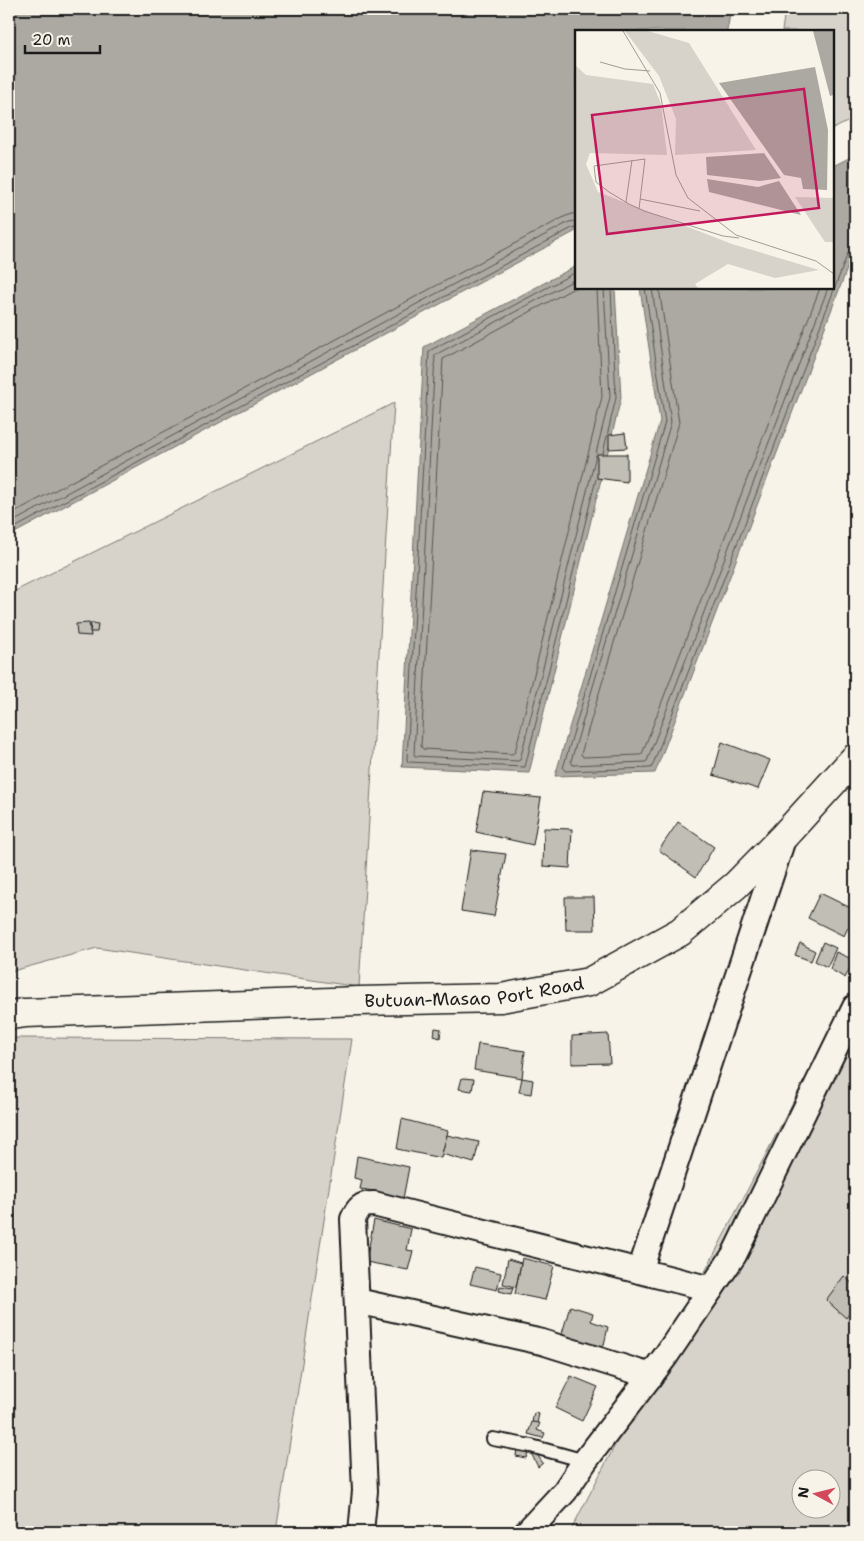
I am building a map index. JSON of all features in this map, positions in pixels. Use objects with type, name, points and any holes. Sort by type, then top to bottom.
[{"type":"street","name":"Butuan-Masao Port Road","points":[[9,1015],[349,1001],[501,998],[589,982],[680,932],[736,885],[784,836],[855,758]]},
{"type":"street","points":[[640,1271],[784,836]]},
{"type":"street","points":[[527,1532],[565,1490],[584,1461],[651,1376],[734,1255],[855,1007]]},
{"type":"street","points":[[361,1532],[365,1491],[353,1219],[357,1210],[363,1204],[374,1204],[711,1289]]},
{"type":"street","points":[[357,1301],[542,1342],[651,1376]]},
{"type":"lane","points":[[493,1439],[531,1446],[584,1461]]},
{"type":"shaded area","points":[[785,9],[855,9],[855,118],[834,128],[834,30],[782,30]]},
{"type":"shaded area","points":[[394,403],[359,987],[97,948],[9,972],[9,594]]},
{"type":"shaded area","points":[[855,984],[855,1532],[570,1532],[847,998]]},
{"type":"shaded area","points":[[9,1038],[352,1039],[276,1532],[9,1532]]},
{"type":"water","points":[[9,9],[731,9],[727,30],[575,30],[575,232],[9,536]]},
{"type":"water","points":[[855,155],[855,248],[655,773],[555,776],[660,421],[640,289],[834,289],[834,166]]},
{"type":"water","points":[[575,267],[575,289],[615,289],[621,398],[529,773],[402,767],[424,347]]},
{"type":"building","points":[[625,433],[627,448],[609,449],[609,435]]},
{"type":"building","points":[[597,454],[627,454],[627,482],[597,478]]},
{"type":"building","points":[[89,623],[91,636],[77,635],[76,624]]},
{"type":"building","points":[[91,623],[98,624],[97,632],[90,632]]},
{"type":"building","points":[[722,742],[770,760],[758,789],[713,775]]},
{"type":"building","points":[[483,792],[541,798],[533,845],[476,832]]},
{"type":"building","points":[[678,822],[714,847],[696,877],[659,850]]},
{"type":"building","points":[[544,828],[572,829],[570,868],[543,866]]},
{"type":"building","points":[[471,850],[506,854],[494,916],[461,911]]},
{"type":"building","points":[[820,893],[855,910],[844,936],[808,918]]},
{"type":"building","points":[[565,897],[594,897],[595,930],[566,930]]},
{"type":"building","points":[[823,942],[836,948],[827,967],[815,961]]},
{"type":"building","points":[[800,943],[815,951],[811,961],[795,955]]},
{"type":"building","points":[[836,952],[854,960],[845,978],[830,969]]},
{"type":"building","points":[[435,1028],[441,1029],[440,1038],[434,1036]]},
{"type":"building","points":[[608,1034],[610,1063],[572,1064],[572,1036]]},
{"type":"building","points":[[478,1044],[525,1051],[522,1078],[474,1070]]},
{"type":"building","points":[[462,1078],[474,1079],[472,1091],[459,1089]]},
{"type":"building","points":[[522,1078],[533,1080],[531,1094],[519,1092]]},
{"type":"building","points":[[402,1119],[448,1131],[441,1158],[397,1149]]},
{"type":"building","points":[[447,1135],[479,1142],[474,1163],[442,1154]]},
{"type":"building","points":[[357,1156],[409,1167],[402,1204],[374,1198],[374,1191],[360,1189],[362,1180],[354,1178]]},
{"type":"building","points":[[374,1220],[411,1229],[407,1250],[413,1251],[408,1270],[366,1262]]},
{"type":"building","points":[[522,1258],[554,1266],[545,1300],[515,1294]]},
{"type":"building","points":[[508,1259],[521,1263],[516,1287],[503,1284]]},
{"type":"building","points":[[475,1267],[501,1273],[497,1290],[470,1284]]},
{"type":"building","points":[[844,1276],[855,1286],[855,1306],[846,1318],[826,1300]]},
{"type":"building","points":[[500,1286],[513,1288],[511,1294],[499,1291]]},
{"type":"building","points":[[570,1306],[593,1313],[591,1321],[608,1327],[601,1358],[559,1344]]},
{"type":"building","points":[[571,1376],[598,1387],[582,1421],[555,1408]]},
{"type":"building","points":[[534,1413],[539,1414],[537,1423],[532,1422]]},
{"type":"building","points":[[532,1422],[540,1423],[537,1430],[545,1433],[543,1438],[528,1434]]},
{"type":"building","points":[[517,1448],[529,1450],[526,1458],[516,1456]]},
{"type":"building","points":[[535,1452],[543,1463],[538,1467],[531,1453]]}]
